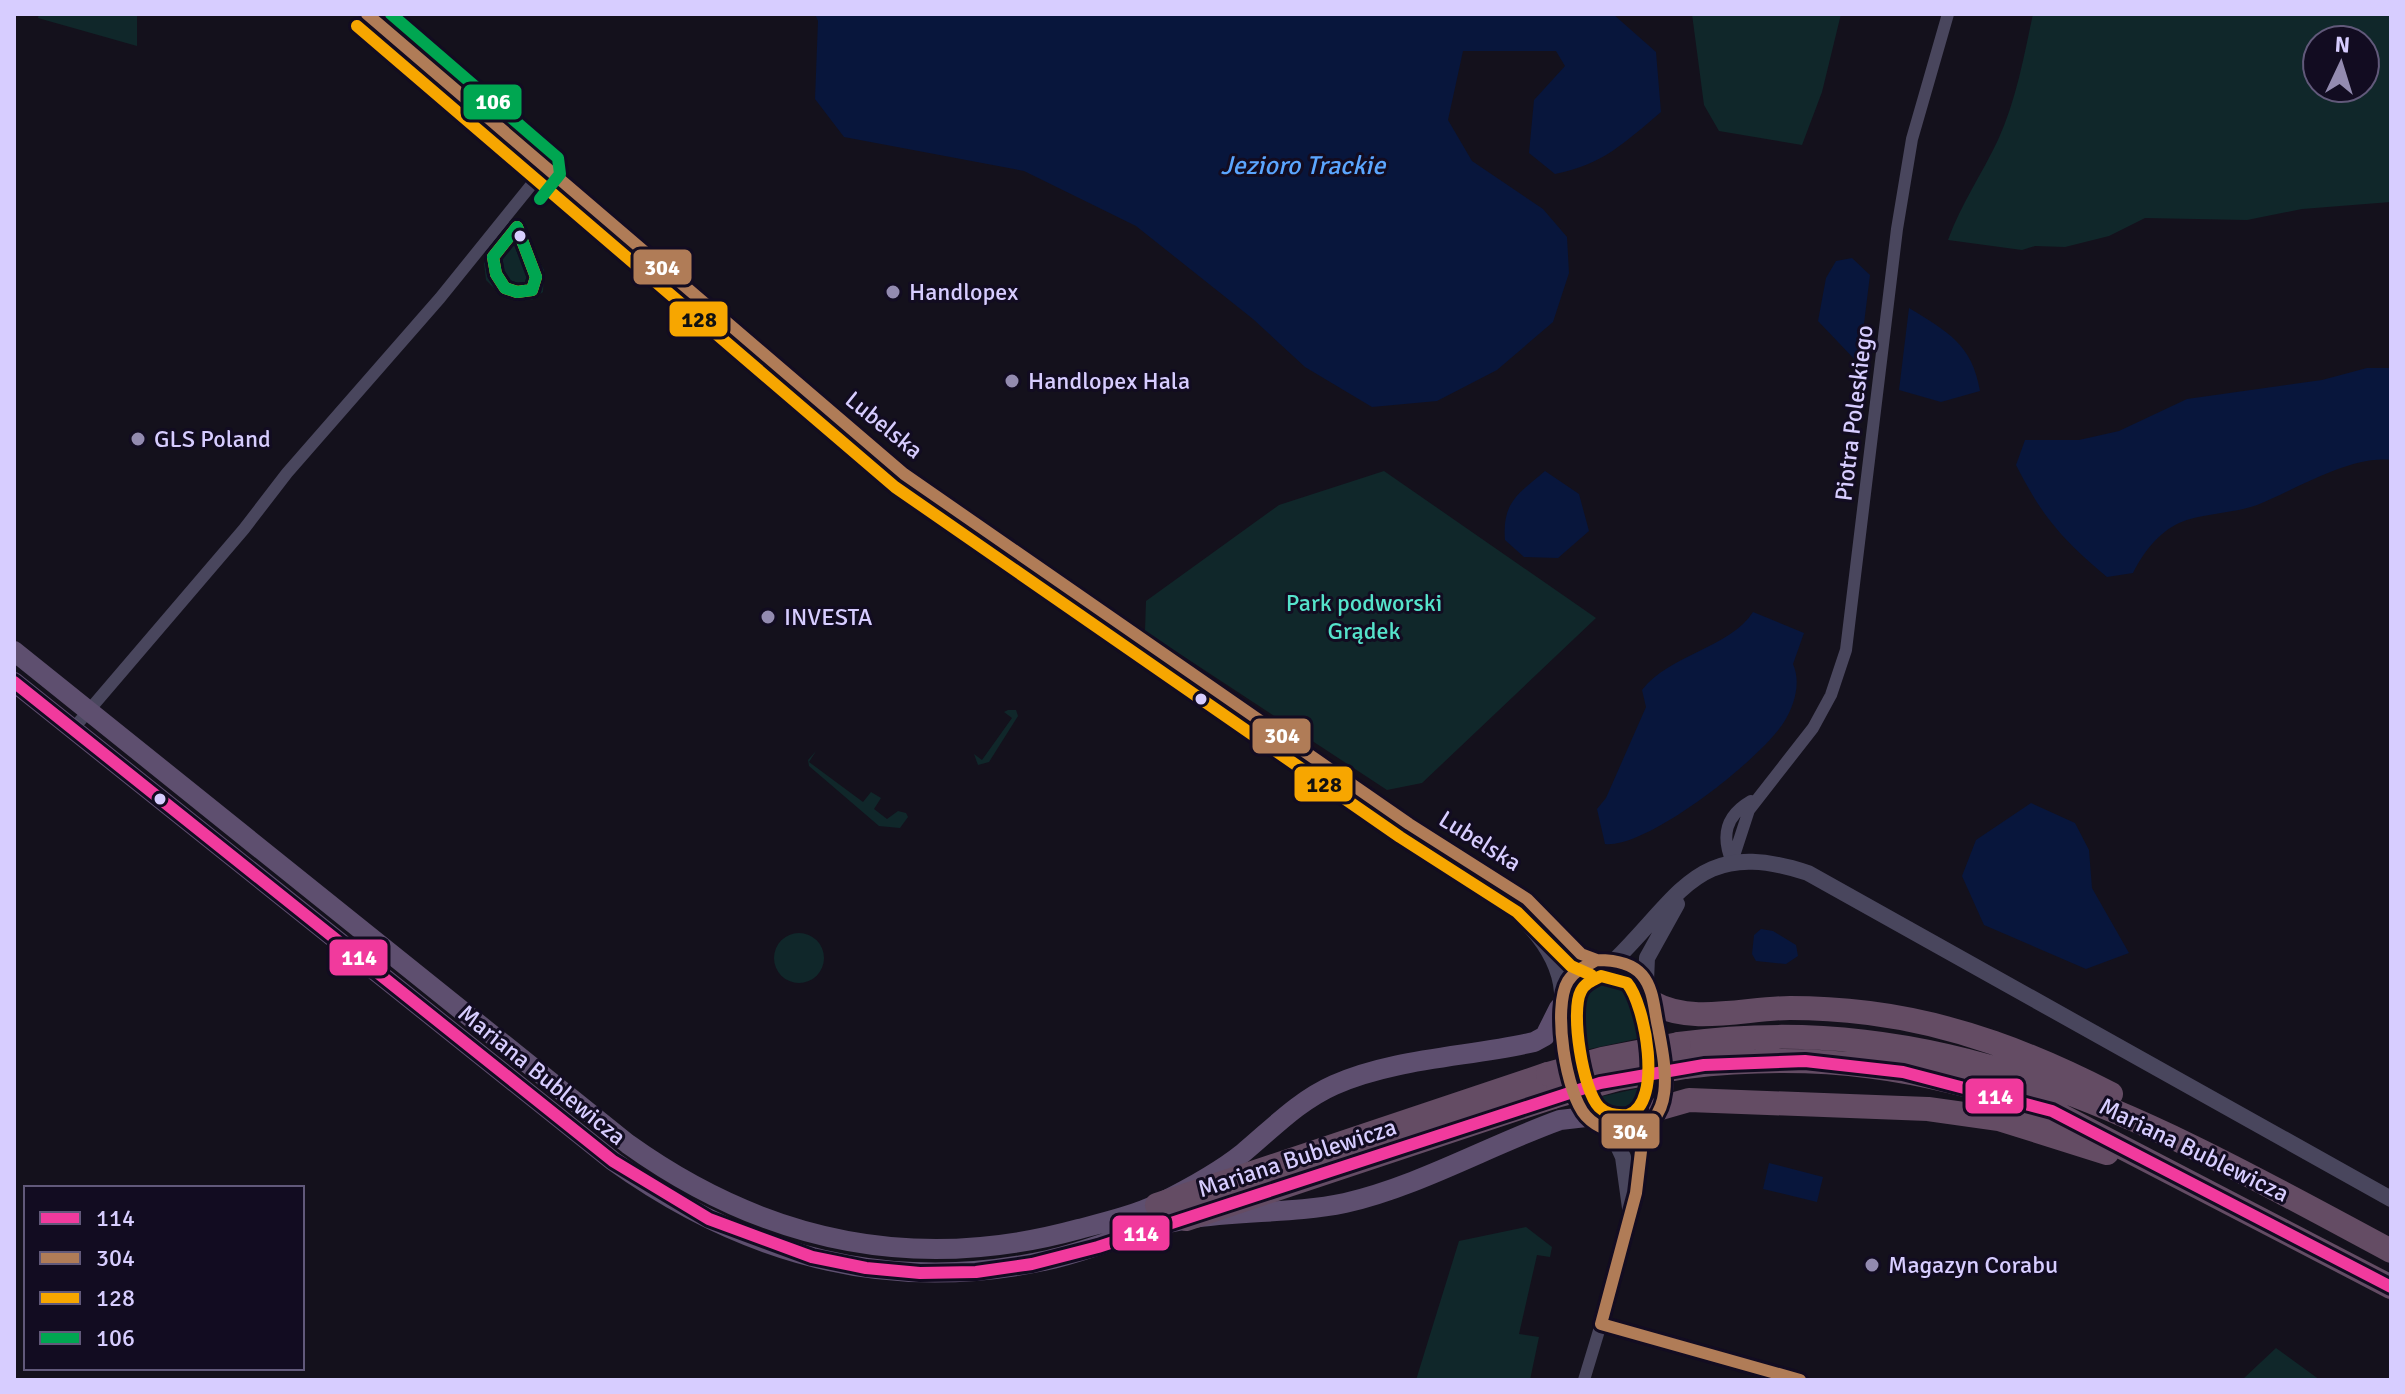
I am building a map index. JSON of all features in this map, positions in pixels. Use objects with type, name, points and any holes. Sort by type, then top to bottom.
[{"type":"highway","points":[[1649,992],[1682,1015],[1793,1008],[1868,1013],[1967,1032],[2048,1061],[2114,1095],[2184,1140]]},
{"type":"highway","name":"Mariana Bublewicza","points":[[1682,1056],[1730,1037],[1812,1036],[1856,1039],[1945,1054],[2055,1086],[2184,1140],[2391,1251]]},
{"type":"highway","name":"Mariana Bublewicza","points":[[1186,1219],[1550,1085],[1602,1059],[1682,1056],[1784,1059],[1881,1065],[1921,1073],[2052,1111],[2391,1287]]},
{"type":"highway","name":"Mariana Bublewicza","points":[[1157,1205],[1550,1085]]},
{"type":"highway","points":[[1652,1117],[1689,1100],[1928,1109],[1999,1119],[2091,1147],[2208,1190]]},
{"type":"main road","name":"Mariana Bublewicza","points":[[14,651],[589,1113],[662,1167],[717,1199],[782,1226],[849,1242],[908,1249],[960,1249],[1058,1235],[1157,1205]]},
{"type":"main road","name":"Mariana Bublewicza","points":[[14,682],[581,1137],[649,1186],[701,1217],[756,1241],[818,1260],[886,1270],[936,1272],[1033,1264],[1186,1219]]},
{"type":"main road","points":[[1157,1205],[1227,1164],[1299,1105],[1328,1088],[1379,1071],[1534,1042],[1545,1036],[1561,1000]]},
{"type":"main road","points":[[1186,1219],[1346,1202],[1393,1188],[1560,1120],[1586,1117]]},
{"type":"street","name":"Lubelska","points":[[367,14],[904,474],[1409,824],[1527,899],[1581,954],[1597,960]]},
{"type":"street","name":"Piotra Poleskiego","points":[[1732,862],[1749,810],[1789,763],[1813,728],[1831,695],[1846,650],[1904,184],[1912,139],[1948,14]]},
{"type":"street","points":[[73,729],[287,473],[440,298],[545,168]]},
{"type":"street","name":"Lubelska","points":[[1409,824],[1512,907],[1555,960],[1575,1096],[1586,1117]]},
{"type":"street","points":[[1615,960],[1677,891],[1702,874],[1732,862],[1770,860],[1808,873],[2391,1199]]},
{"type":"street","points":[[1584,1380],[1626,1240],[1652,1117],[1666,1074],[1649,992],[1647,958],[1687,890],[1732,862]]},
{"type":"street","points":[[1561,1000],[1574,971],[1597,960],[1628,964],[1649,992]]},
{"type":"street","points":[[1586,1117],[1611,1131],[1619,1141],[1631,1209]]},
{"type":"street","points":[[1611,1131],[1631,1131],[1652,1117]]},
{"type":"street","points":[[1601,1324],[1800,1380]]},
{"type":"green space","points":[[39,14],[137,14],[137,46],[38,18]]},
{"type":"green space","points":[[1692,14],[1841,14],[1822,92],[1802,145],[1719,131],[1704,105]]},
{"type":"green space","points":[[2033,14],[2391,14],[2391,202],[2302,209],[2247,220],[2145,218],[2109,236],[2065,247],[2035,246],[2022,250],[1948,240],[1992,153],[2019,78]]},
{"type":"green space","points":[[513,231],[522,232],[544,270],[543,292],[532,300],[503,297],[486,280],[484,263]]},
{"type":"green space","name":"Park podworski Grądek","points":[[1384,471],[1596,618],[1422,783],[1387,790],[1145,631],[1146,601],[1279,505]]},
{"type":"green space","points":[[1016,710],[1018,716],[989,762],[978,765],[974,754],[982,760],[1012,718],[1004,712]]},
{"type":"green space","points":[[816,751],[809,762],[863,802],[871,792],[881,798],[874,809],[887,819],[898,811],[906,813],[908,817],[900,828],[879,826],[809,766],[808,760]]},
{"type":"green space","points":[[799,933],[817,940],[824,958],[817,976],[799,983],[781,976],[774,958],[781,940]]},
{"type":"green space","points":[[1599,979],[1612,979],[1630,988],[1641,1004],[1650,1036],[1576,1052],[1572,1009],[1580,992]]},
{"type":"green space","points":[[1654,1085],[1643,1103],[1626,1111],[1608,1109],[1590,1099]]},
{"type":"green space","points":[[1526,1227],[1552,1247],[1550,1257],[1537,1255],[1519,1334],[1539,1337],[1530,1380],[1416,1380],[1459,1241]]},
{"type":"green space","points":[[2276,1348],[2320,1380],[2242,1380]]},
{"type":"water","name":"Jezioro Trackie","points":[[815,14],[1613,14],[1656,52],[1661,112],[1624,143],[1600,158],[1555,174],[1529,153],[1534,100],[1565,66],[1556,51],[1463,51],[1448,120],[1472,161],[1543,209],[1567,237],[1569,273],[1553,322],[1497,370],[1437,401],[1372,407],[1305,367],[1253,319],[1136,226],[1024,171],[844,137],[815,99],[818,21]]},
{"type":"water","points":[[1852,258],[1870,275],[1859,364],[1818,321],[1826,278],[1836,261]]},
{"type":"water","points":[[1909,308],[1946,332],[1964,350],[1980,391],[1941,402],[1899,390]]},
{"type":"water","points":[[2367,368],[2391,368],[2391,460],[2375,460],[2341,468],[2257,505],[2179,523],[2152,544],[2133,573],[2107,577],[2078,551],[2045,514],[2016,465],[2025,440],[2079,440],[2119,431],[2187,399],[2322,380]]},
{"type":"water","points":[[1545,471],[1579,494],[1589,531],[1558,558],[1524,557],[1505,540],[1506,516],[1520,493]]},
{"type":"water","points":[[1753,612],[1804,633],[1793,664],[1797,678],[1796,693],[1784,722],[1752,757],[1702,799],[1647,832],[1624,842],[1605,844],[1597,809],[1606,798],[1646,707],[1642,690],[1668,668],[1730,634]]},
{"type":"water","points":[[2031,803],[2075,823],[2089,850],[2092,888],[2129,953],[2086,969],[1984,925],[1962,876],[1976,840]]},
{"type":"water","points":[[1761,929],[1773,931],[1796,945],[1798,956],[1786,964],[1756,961],[1752,954],[1754,935]]},
{"type":"water","points":[[1769,1163],[1823,1177],[1817,1202],[1763,1189]]},
{"type":"transit line","name":"304","points":[[367,14],[904,474],[1409,824],[1527,899],[1581,954],[1597,960]]},
{"type":"transit line","name":"106","points":[[391,14],[558,158],[560,174],[540,199]]},
{"type":"transit line","name":"128","points":[[357,26],[895,487],[1400,837],[1517,912],[1571,966],[1591,975]]},
{"type":"transit line","name":"128","points":[[517,227],[536,277],[532,290],[517,292],[505,288],[496,274],[493,257],[517,227]]},
{"type":"transit line","name":"106","points":[[517,227],[536,277],[532,290],[517,292],[505,288],[496,274],[493,257],[517,227]]},
{"type":"transit line","name":"114","points":[[14,682],[613,1161],[709,1219],[812,1257],[866,1268],[920,1273],[976,1272],[1032,1264],[1098,1247],[1600,1083],[1704,1065],[1805,1061],[1903,1072],[2052,1111],[2391,1287]]},
{"type":"transit line","name":"304","points":[[1597,960],[1621,963],[1638,971],[1649,987],[1654,1007],[1665,1088],[1656,1116],[1646,1126],[1630,1131],[1606,1129],[1586,1116],[1572,1089],[1567,1070],[1561,1029],[1563,993],[1574,974],[1597,960]]},
{"type":"transit line","name":"128","points":[[1601,976],[1627,983],[1634,994],[1645,1031],[1648,1052],[1646,1092],[1639,1107],[1628,1115],[1612,1114],[1599,1107],[1583,1069],[1578,1001],[1585,986],[1601,976]]},
{"type":"transit line","name":"304","points":[[1644,1126],[1636,1193],[1601,1324],[1800,1380]]},
{"type":"place","name":"Handlopex","points":[[893,292]]},
{"type":"place","name":"Handlopex Hala","points":[[1012,381]]},
{"type":"place","name":"GLS Poland","points":[[138,439]]},
{"type":"place","name":"INVESTA","points":[[768,617]]},
{"type":"place","name":"Magazyn Corabu","points":[[1872,1265]]}]
